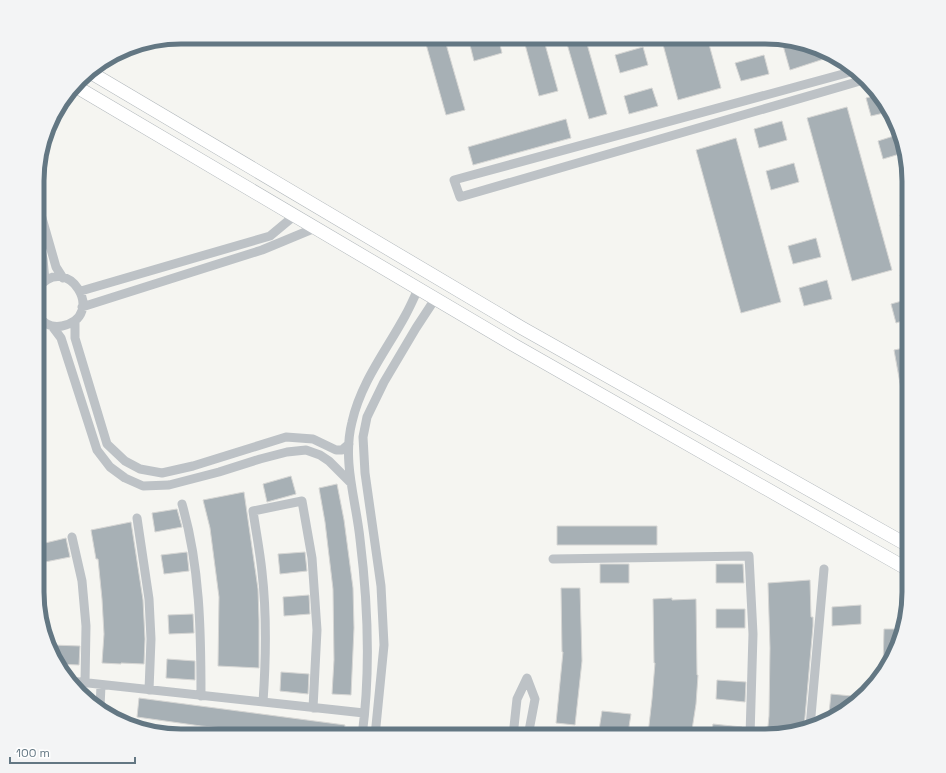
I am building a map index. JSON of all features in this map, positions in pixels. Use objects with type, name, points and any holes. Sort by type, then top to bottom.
[{"type":"main road","points":[[95,75],[522,328],[902,542]]},
{"type":"main road","points":[[80,89],[512,344],[902,566]]},
{"type":"street","points":[[849,72],[454,180],[460,197],[859,81]]},
{"type":"street","points":[[81,291],[270,236],[294,216]]},
{"type":"street","points":[[44,225],[56,267],[63,278]]},
{"type":"street","points":[[82,307],[262,250],[316,228]]},
{"type":"street","points":[[44,270],[45,281],[53,278],[63,278],[69,280],[76,284],[81,291],[83,299],[80,314],[68,325],[60,327],[52,326],[44,322]]},
{"type":"street","points":[[363,729],[368,661],[367,606],[360,537],[351,483],[348,452],[349,444],[352,422],[371,372],[405,316],[418,289]]},
{"type":"street","points":[[376,729],[384,645],[381,586],[365,473],[363,436],[366,417],[384,382],[435,299]]},
{"type":"street","points":[[74,321],[75,338],[107,444],[125,461],[140,469],[162,472],[193,466],[286,437],[313,439],[336,450],[342,450],[349,444]]},
{"type":"street","points":[[52,326],[60,338],[97,450],[110,467],[125,478],[143,486],[169,485],[287,452],[306,450],[320,455],[329,461],[351,483]]},
{"type":"street","points":[[263,702],[266,635],[262,572],[253,511],[302,501],[312,558],[317,630],[314,708]]},
{"type":"street","points":[[182,504],[189,528],[199,595],[201,696]]},
{"type":"street","points":[[137,518],[144,559],[149,607],[151,639],[149,690]]},
{"type":"street","points":[[72,537],[83,588],[86,626],[85,683]]},
{"type":"street","points":[[553,559],[749,556],[753,634],[750,729]]},
{"type":"street","points":[[810,721],[824,569]]},
{"type":"street","points":[[514,729],[517,699],[527,678],[535,700],[529,729]]},
{"type":"street","points":[[78,682],[364,713]]},
{"type":"street","points":[[100,702],[101,685]]},
{"type":"building","points":[[426,44],[446,44],[465,110],[446,115]]},
{"type":"building","points":[[470,44],[500,44],[502,53],[474,61]]},
{"type":"building","points":[[525,44],[545,44],[558,91],[539,96]]},
{"type":"building","points":[[567,44],[587,44],[607,114],[589,119]]},
{"type":"building","points":[[663,44],[709,44],[721,88],[678,100]]},
{"type":"building","points":[[783,45],[817,54],[826,58],[790,70]]},
{"type":"building","points":[[643,47],[648,65],[620,73],[615,55]]},
{"type":"building","points":[[764,55],[769,74],[741,81],[735,63]]},
{"type":"building","points":[[652,88],[658,106],[629,114],[624,96]]},
{"type":"building","points":[[872,96],[884,113],[871,116],[866,98]]},
{"type":"building","points":[[847,107],[892,270],[852,281],[807,118]]},
{"type":"building","points":[[566,119],[571,138],[473,165],[468,147]]},
{"type":"building","points":[[782,121],[787,140],[759,148],[754,129]]},
{"type":"building","points":[[895,136],[899,154],[883,159],[878,141]]},
{"type":"building","points":[[736,138],[781,302],[741,313],[696,150]]},
{"type":"building","points":[[794,163],[799,182],[771,190],[766,171]]},
{"type":"building","points":[[816,238],[821,257],[793,264],[788,246]]},
{"type":"building","points":[[827,280],[832,299],[804,306],[799,288]]},
{"type":"building","points":[[902,301],[902,321],[896,323],[891,304]]},
{"type":"building","points":[[902,348],[902,394],[894,350]]},
{"type":"building","points":[[291,476],[296,494],[267,502],[263,484]]},
{"type":"building","points":[[337,484],[344,520],[353,588],[354,628],[351,695],[332,694],[334,660],[333,589],[325,522],[319,488]]},
{"type":"building","points":[[244,492],[258,589],[259,668],[218,666],[219,597],[210,528],[203,500]]},
{"type":"building","points":[[177,509],[182,527],[155,532],[152,513]]},
{"type":"building","points":[[131,522],[143,600],[145,639],[144,664],[102,663],[104,634],[102,599],[98,559],[96,559],[91,530]]},
{"type":"building","points":[[557,526],[657,526],[657,545],[557,545]]},
{"type":"building","points":[[66,538],[70,557],[45,562],[44,543]]},
{"type":"building","points":[[187,552],[189,571],[164,574],[161,555]]},
{"type":"building","points":[[305,552],[307,571],[280,574],[278,554]]},
{"type":"building","points":[[600,564],[629,564],[629,583],[600,583]]},
{"type":"building","points":[[716,564],[743,564],[744,583],[716,583]]},
{"type":"building","points":[[810,580],[811,617],[813,617],[804,723],[774,729],[768,729],[770,648],[768,583]]},
{"type":"building","points":[[561,588],[580,588],[582,661],[575,725],[556,723],[563,652]]},
{"type":"building","points":[[309,595],[310,614],[284,616],[283,597]]},
{"type":"building","points":[[653,599],[696,599],[698,675],[692,729],[649,729],[655,663]]},
{"type":"building","points":[[861,605],[861,624],[832,626],[832,607]]},
{"type":"building","points":[[716,609],[745,609],[745,628],[716,628]]},
{"type":"building","points":[[193,614],[194,633],[169,634],[168,615]]},
{"type":"building","points":[[884,629],[896,629],[892,644],[883,661]]},
{"type":"building","points":[[54,645],[80,646],[79,665],[65,664]]},
{"type":"building","points":[[167,659],[195,661],[195,680],[166,678]]},
{"type":"building","points":[[281,672],[309,674],[308,694],[280,691]]},
{"type":"building","points":[[717,680],[746,682],[745,702],[716,699]]},
{"type":"building","points":[[831,694],[854,696],[841,706],[829,713]]},
{"type":"building","points":[[139,698],[345,725],[344,729],[236,729],[201,726],[137,717]]},
{"type":"building","points":[[602,711],[631,714],[629,729],[599,729]]},
{"type":"building","points":[[713,724],[742,727],[742,729],[712,729]]}]
